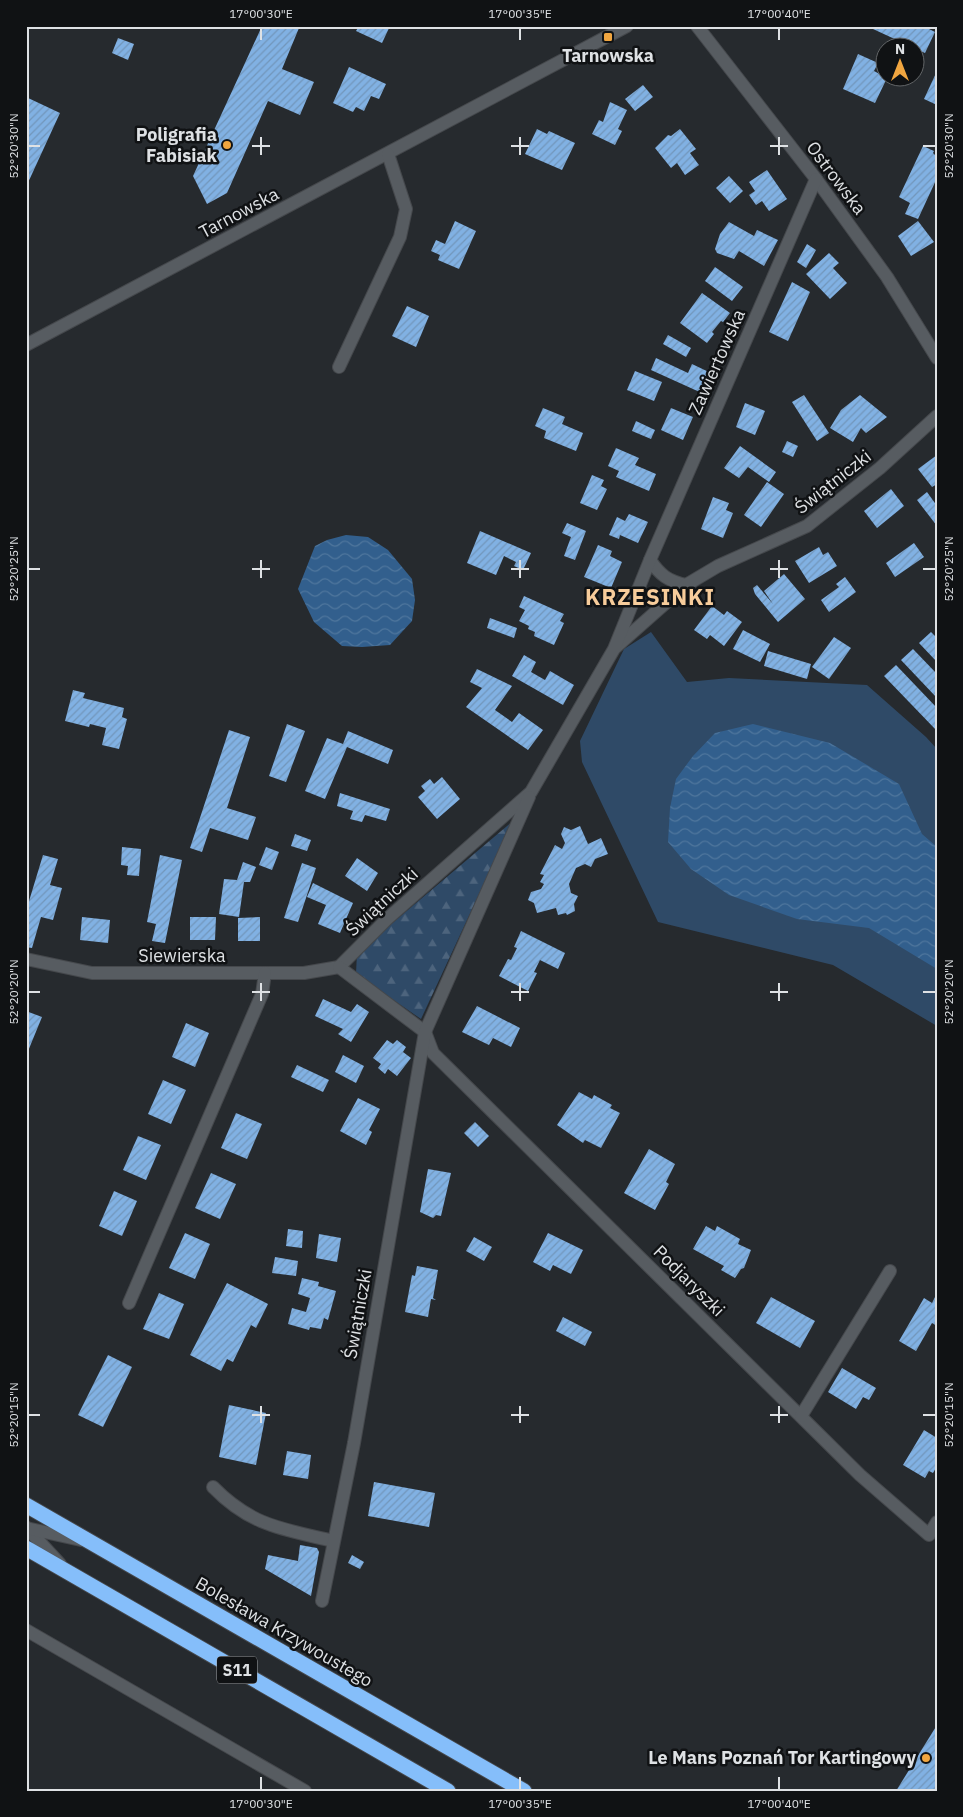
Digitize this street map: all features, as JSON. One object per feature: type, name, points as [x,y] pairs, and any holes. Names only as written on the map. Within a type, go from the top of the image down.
[{"type":"highway","name":"Bolesława Krzywoustego","points":[[26,1505],[524,1791]]},
{"type":"highway","name":"S11","points":[[26,1548],[448,1791]]},
{"type":"street","name":"Tarnowska","points":[[26,345],[627,26]]},
{"type":"street","name":"Ostrowska","points":[[698,26],[816,179],[887,277],[937,358]]},
{"type":"street","points":[[339,367],[400,238],[404,221],[406,209],[388,154]]},
{"type":"street","name":"Zawiertowska","points":[[650,560],[816,179]]},
{"type":"street","name":"Świątniczki","points":[[614,649],[686,585],[718,566],[807,526],[880,468],[937,416]]},
{"type":"street","points":[[650,560],[659,574],[673,582],[686,585]]},
{"type":"street","name":"Świątniczki","points":[[322,1601],[354,1443],[425,1032],[532,792],[614,649],[650,560]]},
{"type":"street","name":"Świątniczki","points":[[339,967],[387,919],[532,792]]},
{"type":"street","name":"Siewierska","points":[[26,959],[92,973],[265,974],[304,973],[339,967]]},
{"type":"street","points":[[339,967],[425,1032]]},
{"type":"street","points":[[129,1302],[262,994],[265,974]]},
{"type":"street","name":"Podjaryszki","points":[[425,1032],[433,1053],[860,1474],[929,1535],[937,1522]]},
{"type":"street","points":[[801,1416],[890,1272]]},
{"type":"street","points":[[213,1487],[226,1501],[265,1525],[333,1541]]},
{"type":"street","points":[[26,1528],[82,1540],[97,1546]]},
{"type":"street","points":[[26,1528],[56,1561],[72,1574]]},
{"type":"street","points":[[26,1630],[297,1789]]},
{"type":"green space","points":[[651,632],[687,682],[729,678],[867,685],[937,749],[937,1026],[833,965],[658,922],[582,762],[580,741],[624,649]]},
{"type":"green space","points":[[513,821],[421,1019],[356,974],[357,953]]},
{"type":"water","points":[[346,535],[368,537],[388,550],[412,579],[415,600],[412,621],[390,645],[342,646],[314,622],[298,589],[315,546],[327,540]]},
{"type":"water","points":[[753,724],[830,743],[899,784],[922,834],[937,847],[937,969],[869,928],[797,919],[729,895],[691,869],[668,842],[670,808],[676,779],[693,756],[715,733]]},
{"type":"building","name":"Poligrafia Fabisiak","points":[[262,26],[299,28],[282,69],[314,82],[300,115],[268,101],[227,193],[207,204],[193,176]]},
{"type":"building","points":[[359,26],[390,26],[382,43],[356,31]]},
{"type":"building","points":[[875,26],[923,26],[935,32],[926,51],[926,38],[892,38],[873,29]]},
{"type":"building","points":[[118,38],[134,44],[128,60],[112,53]]},
{"type":"building","points":[[858,54],[876,62],[874,71],[876,72],[876,88],[882,88],[875,103],[843,89]]},
{"type":"building","points":[[349,67],[386,84],[379,99],[371,96],[364,111],[356,107],[353,112],[333,103]]},
{"type":"building","points":[[937,71],[937,105],[924,99]]},
{"type":"building","points":[[643,85],[653,97],[635,111],[625,99]]},
{"type":"building","points":[[26,97],[60,113],[26,187]]},
{"type":"building","points":[[610,102],[627,110],[618,129],[622,131],[615,145],[592,134],[599,120],[603,122]]},
{"type":"building","points":[[537,129],[547,134],[549,131],[575,143],[562,170],[525,154]]},
{"type":"building","points":[[680,129],[696,149],[690,153],[699,165],[685,175],[677,163],[671,168],[655,148],[668,135],[671,136]]},
{"type":"building","points":[[923,146],[934,151],[933,153],[937,157],[937,178],[918,219],[905,214],[910,203],[899,197]]},
{"type":"building","points":[[767,170],[787,199],[769,211],[762,201],[756,205],[749,195],[755,191],[749,182]]},
{"type":"building","points":[[729,176],[743,191],[730,203],[716,188]]},
{"type":"building","points":[[455,221],[476,231],[459,269],[438,260],[440,255],[431,251],[436,240],[445,244]]},
{"type":"building","points":[[918,221],[934,242],[911,256],[898,236]]},
{"type":"building","points":[[729,222],[754,236],[757,230],[778,240],[764,266],[739,251],[734,259],[717,253],[715,249],[720,234]]},
{"type":"building","points":[[807,244],[816,250],[806,268],[797,262]]},
{"type":"building","points":[[829,253],[839,263],[833,268],[847,283],[830,299],[806,274]]},
{"type":"building","points":[[715,267],[743,287],[732,301],[705,281]]},
{"type":"building","points":[[792,282],[810,292],[788,341],[769,332]]},
{"type":"building","points":[[702,293],[730,313],[712,332],[714,334],[707,343],[680,323]]},
{"type":"building","points":[[407,306],[429,316],[416,347],[392,336]]},
{"type":"building","points":[[668,335],[691,348],[686,357],[663,344]]},
{"type":"building","points":[[656,358],[688,373],[692,364],[713,374],[704,394],[651,370]]},
{"type":"building","points":[[635,371],[662,382],[654,401],[627,390]]},
{"type":"building","points":[[804,395],[829,433],[817,441],[792,402]]},
{"type":"building","points":[[860,395],[887,417],[866,433],[861,428],[853,442],[830,428],[841,410]]},
{"type":"building","points":[[745,403],[765,411],[755,435],[736,427]]},
{"type":"building","points":[[543,408],[565,417],[562,424],[583,433],[576,451],[544,438],[546,431],[535,426]]},
{"type":"building","points":[[671,408],[693,417],[683,440],[661,430]]},
{"type":"building","points":[[636,421],[655,430],[651,439],[632,431]]},
{"type":"building","points":[[787,441],[798,446],[793,457],[782,452]]},
{"type":"building","points":[[740,446],[776,472],[769,482],[748,467],[739,478],[724,468]]},
{"type":"building","points":[[616,448],[639,458],[635,465],[656,474],[649,491],[616,477],[619,471],[608,466]]},
{"type":"building","points":[[937,455],[937,484],[932,487],[918,469]]},
{"type":"building","points":[[592,475],[604,480],[601,486],[607,489],[597,510],[580,503]]},
{"type":"building","points":[[767,482],[784,494],[761,527],[744,515]]},
{"type":"building","points":[[891,489],[904,506],[877,528],[864,511]]},
{"type":"building","points":[[927,492],[937,506],[937,526],[917,500]]},
{"type":"building","points":[[713,497],[729,503],[726,510],[733,513],[723,538],[701,529]]},
{"type":"building","points":[[629,514],[648,522],[638,543],[620,535],[619,539],[609,535],[617,517],[625,521]]},
{"type":"building","points":[[567,523],[586,531],[575,560],[564,556],[571,537],[562,533]]},
{"type":"building","points":[[480,531],[531,553],[523,570],[514,566],[516,562],[504,556],[496,575],[467,563]]},
{"type":"building","points":[[914,543],[924,557],[895,577],[886,563]]},
{"type":"building","points":[[598,545],[612,551],[610,556],[622,562],[611,588],[584,577]]},
{"type":"building","points":[[819,547],[823,555],[828,552],[837,566],[809,583],[795,561]]},
{"type":"building","points":[[784,574],[805,599],[778,622],[755,594],[753,588],[757,585],[773,604],[764,591]]},
{"type":"building","points":[[845,577],[856,592],[829,612],[821,600],[839,587],[836,584]]},
{"type":"building","points":[[524,596],[564,614],[560,621],[564,623],[554,645],[534,636],[535,632],[528,629],[529,626],[519,621],[525,610],[519,607]]},
{"type":"building","points":[[712,606],[724,615],[727,611],[742,622],[724,646],[710,635],[707,639],[694,630]]},
{"type":"building","points":[[490,618],[517,628],[514,638],[487,628]]},
{"type":"building","points":[[743,630],[770,644],[760,662],[733,649]]},
{"type":"building","points":[[931,632],[937,638],[937,662],[919,643]]},
{"type":"building","points":[[834,637],[851,648],[829,679],[812,667]]},
{"type":"building","points":[[913,649],[937,674],[937,698],[901,660]]},
{"type":"building","points":[[768,651],[811,664],[807,679],[764,666]]},
{"type":"building","points":[[524,655],[536,662],[531,672],[545,680],[550,671],[574,685],[563,705],[512,676]]},
{"type":"building","points":[[896,665],[937,708],[937,731],[884,676]]},
{"type":"building","points":[[477,669],[512,686],[495,710],[512,722],[519,713],[543,730],[528,750],[466,707],[482,688],[470,682]]},
{"type":"building","points":[[73,690],[85,693],[83,698],[124,708],[122,717],[127,719],[119,749],[102,745],[106,728],[90,724],[89,727],[65,721]]},
{"type":"building","points":[[287,724],[305,731],[286,782],[269,776]]},
{"type":"building","points":[[229,730],[250,737],[227,808],[256,817],[248,840],[210,828],[202,852],[190,848]]},
{"type":"building","points":[[348,731],[393,750],[388,764],[347,747],[325,799],[305,791],[327,738],[343,744]]},
{"type":"building","points":[[442,777],[460,799],[437,819],[418,797],[425,791],[421,786],[430,779],[434,784]]},
{"type":"building","points":[[340,793],[390,809],[386,821],[365,815],[362,822],[350,819],[353,811],[337,806]]},
{"type":"building","points":[[580,826],[588,844],[601,838],[608,854],[595,859],[591,867],[585,864],[576,868],[569,884],[571,893],[578,896],[574,904],[575,911],[567,915],[566,913],[558,915],[556,908],[537,913],[534,903],[528,900],[531,892],[541,889],[544,884],[540,882],[544,875],[540,874],[555,845],[562,849],[565,843],[561,834],[564,827],[571,830]]},
{"type":"building","points":[[295,834],[311,840],[307,851],[291,846]]},
{"type":"building","points":[[122,847],[141,849],[139,876],[127,875],[128,866],[121,865]]},
{"type":"building","points":[[266,847],[279,852],[272,870],[259,865]]},
{"type":"building","points":[[43,855],[58,859],[50,885],[62,888],[53,920],[41,917],[32,948],[26,947],[26,911]]},
{"type":"building","points":[[160,855],[182,860],[165,943],[152,941],[156,924],[147,922]]},
{"type":"building","points":[[357,858],[378,873],[367,891],[345,876]]},
{"type":"building","points":[[243,862],[256,867],[250,882],[244,882],[239,917],[219,914],[224,879],[237,880]]},
{"type":"building","points":[[302,863],[316,868],[298,922],[284,918]]},
{"type":"building","points":[[313,883],[353,903],[340,933],[318,924],[326,905],[307,897]]},
{"type":"building","points":[[82,917],[110,920],[108,943],[80,940]]},
{"type":"building","points":[[190,917],[216,917],[215,940],[190,940]]},
{"type":"building","points":[[260,917],[260,941],[238,941],[238,918]]},
{"type":"building","points":[[521,931],[565,953],[558,969],[540,960],[534,972],[537,973],[528,991],[499,976],[508,959],[511,960],[517,948],[514,947]]},
{"type":"building","points":[[323,999],[351,1012],[357,1004],[369,1012],[351,1042],[338,1034],[343,1029],[315,1016]]},
{"type":"building","points":[[477,1006],[520,1028],[511,1047],[493,1038],[489,1045],[462,1032]]},
{"type":"building","points":[[26,1011],[42,1017],[26,1056]]},
{"type":"building","points":[[186,1023],[209,1033],[195,1067],[172,1057]]},
{"type":"building","points":[[387,1040],[393,1044],[397,1040],[406,1047],[403,1052],[411,1058],[397,1076],[388,1069],[385,1074],[378,1068],[381,1064],[373,1058]]},
{"type":"building","points":[[343,1055],[364,1066],[356,1083],[335,1072]]},
{"type":"building","points":[[297,1065],[329,1080],[323,1092],[291,1077]]},
{"type":"building","points":[[163,1080],[186,1090],[171,1124],[148,1114]]},
{"type":"building","points":[[579,1092],[592,1099],[594,1095],[612,1105],[610,1108],[620,1113],[601,1148],[585,1140],[583,1143],[557,1125]]},
{"type":"building","points":[[358,1098],[380,1109],[369,1130],[372,1132],[366,1145],[340,1131]]},
{"type":"building","points":[[236,1113],[262,1124],[247,1159],[221,1148]]},
{"type":"building","points":[[475,1122],[489,1136],[478,1147],[464,1133]]},
{"type":"building","points":[[138,1136],[161,1145],[146,1180],[123,1170]]},
{"type":"building","points":[[649,1149],[675,1164],[666,1182],[669,1184],[655,1210],[624,1193]]},
{"type":"building","points":[[428,1169],[451,1173],[441,1216],[436,1215],[433,1218],[420,1212]]},
{"type":"building","points":[[211,1173],[236,1184],[220,1219],[195,1208]]},
{"type":"building","points":[[114,1191],[137,1201],[122,1236],[99,1226]]},
{"type":"building","points":[[706,1226],[715,1231],[717,1226],[740,1239],[738,1244],[751,1250],[744,1268],[741,1269],[735,1278],[721,1270],[724,1266],[693,1249]]},
{"type":"building","points":[[288,1229],[303,1231],[302,1248],[286,1246]]},
{"type":"building","points":[[185,1233],[210,1244],[195,1279],[169,1268]]},
{"type":"building","points":[[548,1233],[583,1250],[571,1274],[553,1265],[550,1271],[533,1262]]},
{"type":"building","points":[[319,1234],[341,1238],[337,1262],[316,1258]]},
{"type":"building","points":[[474,1237],[492,1247],[484,1261],[466,1251]]},
{"type":"building","points":[[275,1257],[298,1261],[296,1276],[272,1273]]},
{"type":"building","points":[[417,1266],[438,1270],[433,1298],[436,1300],[431,1299],[428,1317],[405,1312],[412,1275],[415,1276]]},
{"type":"building","points":[[302,1278],[319,1282],[318,1286],[336,1291],[328,1320],[324,1318],[321,1329],[310,1327],[309,1330],[288,1324],[292,1308],[306,1312],[310,1298],[298,1294]]},
{"type":"building","points":[[227,1283],[268,1304],[256,1328],[251,1325],[233,1362],[227,1359],[221,1371],[190,1355]]},
{"type":"building","points":[[159,1293],[184,1304],[169,1339],[143,1329]]},
{"type":"building","points":[[937,1293],[937,1326],[932,1323],[916,1351],[899,1341],[924,1298],[932,1303]]},
{"type":"building","points":[[771,1297],[815,1321],[800,1348],[756,1323]]},
{"type":"building","points":[[563,1317],[592,1332],[585,1346],[556,1331]]},
{"type":"building","points":[[108,1355],[132,1367],[103,1427],[78,1415]]},
{"type":"building","points":[[842,1368],[876,1388],[869,1400],[863,1397],[856,1409],[828,1392]]},
{"type":"building","points":[[229,1405],[266,1413],[256,1465],[219,1457]]},
{"type":"building","points":[[924,1430],[937,1438],[937,1466],[933,1473],[929,1471],[925,1478],[903,1465]]},
{"type":"building","points":[[287,1451],[311,1455],[308,1479],[283,1475]]},
{"type":"building","points":[[374,1482],[435,1493],[429,1527],[368,1516]]},
{"type":"building","points":[[300,1545],[317,1548],[319,1552],[311,1596],[265,1569],[268,1555],[298,1561]]},
{"type":"building","points":[[352,1555],[364,1562],[360,1569],[348,1563]]},
{"type":"building","name":"Le Mans Poznań Tor Kartingowy","points":[[937,1725],[937,1791],[896,1791]]},
{"type":"place","name":"Tarnowska","points":[[608,37]]},
{"type":"place","name":"Poligrafia Fabisiak","points":[[227,145]]},
{"type":"place","name":"Le Mans Poznań Tor Kartingowy","points":[[926,1758]]},
{"type":"district","name":"KRZESINKI","points":[[650,597]]}]
